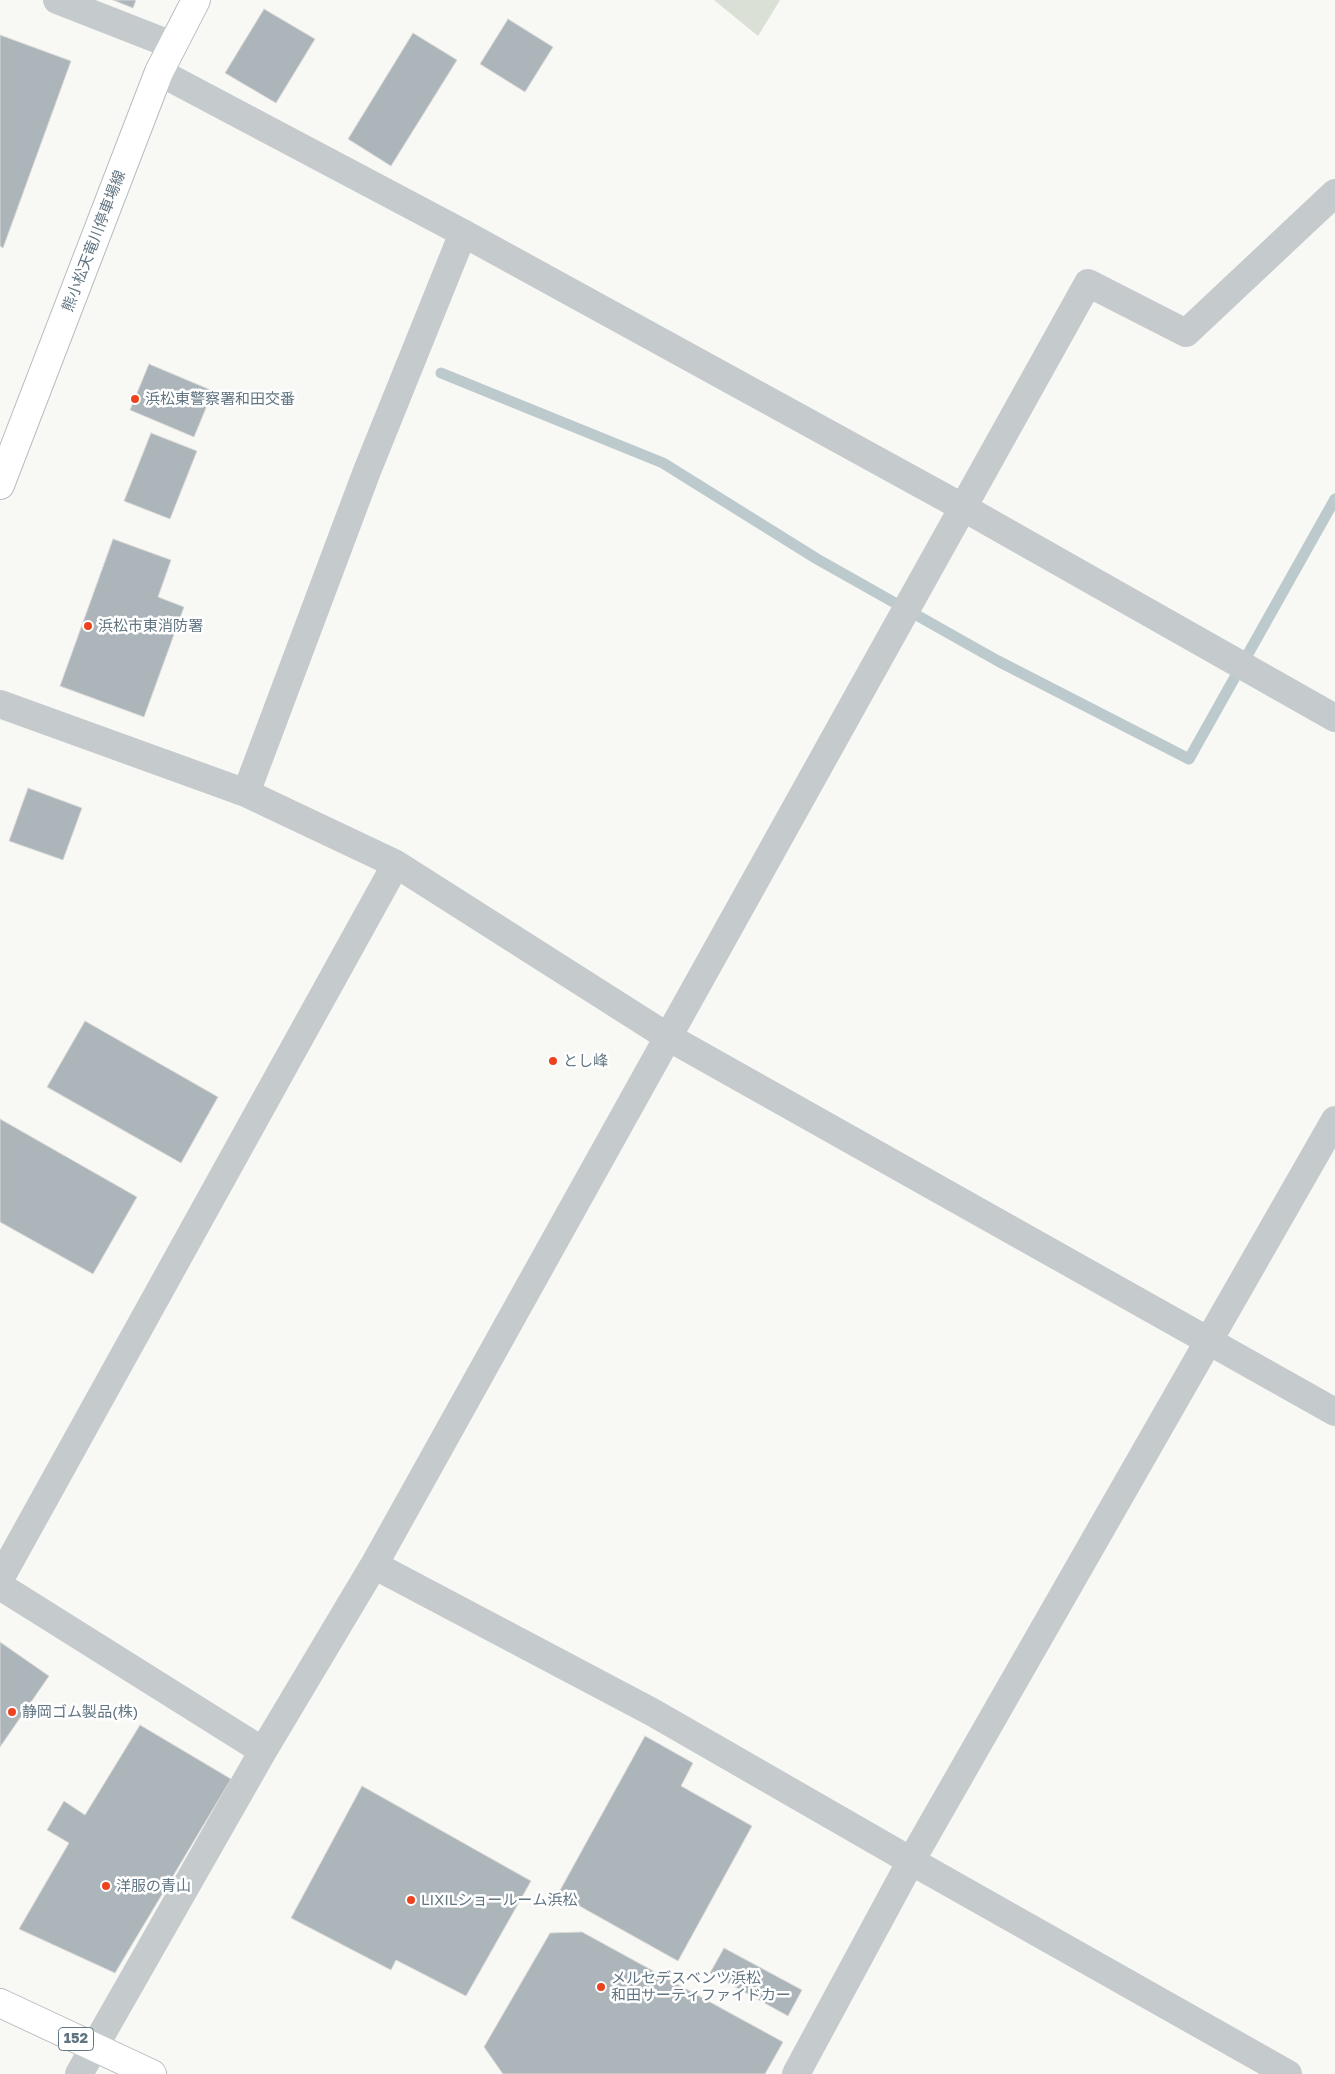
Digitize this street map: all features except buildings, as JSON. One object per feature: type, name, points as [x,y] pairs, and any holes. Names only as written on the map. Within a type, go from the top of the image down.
[{"type":"main road","name":"熊小松天竜川停車場線","points":[[0,485],[159,72],[196,0]]},
{"type":"main road","name":"152","points":[[0,2003],[152,2074]]},
{"type":"street","points":[[57,0],[172,44]]},
{"type":"street","points":[[159,72],[463,233],[964,508],[1335,718]]},
{"type":"street","points":[[79,2074],[263,1751],[374,1565],[1088,283],[1186,333],[1335,193]]},
{"type":"street","points":[[246,793],[367,471],[463,233]]},
{"type":"street","points":[[0,704],[246,793],[396,864],[668,1037],[1335,1412]]},
{"type":"street","points":[[0,1579],[396,864]]},
{"type":"street","points":[[796,2074],[910,1861],[1335,1120]]},
{"type":"street","points":[[374,1565],[652,1712],[910,1861],[1288,2074]]},
{"type":"street","points":[[0,1586],[263,1751]]},
{"type":"shaded area","points":[[714,0],[780,0],[758,36]]},
{"type":"waterway","points":[[441,373],[663,463],[817,559],[998,661],[1189,759],[1335,499]]},
{"type":"place","name":"浜松東警察署和田交番","points":[[135,399]]},
{"type":"place","name":"浜松市東消防署","points":[[88,626]]},
{"type":"place","name":"とし峰","points":[[553,1061]]},
{"type":"place","name":"静岡ゴム製品(株)","points":[[12,1712]]},
{"type":"place","name":"洋服の青山","points":[[106,1886]]},
{"type":"place","name":"LIXILショールーム浜松","points":[[411,1900]]},
{"type":"place","name":"メルセデスベンツ浜松 和田サーティファイドカー","points":[[601,1987]]}]
